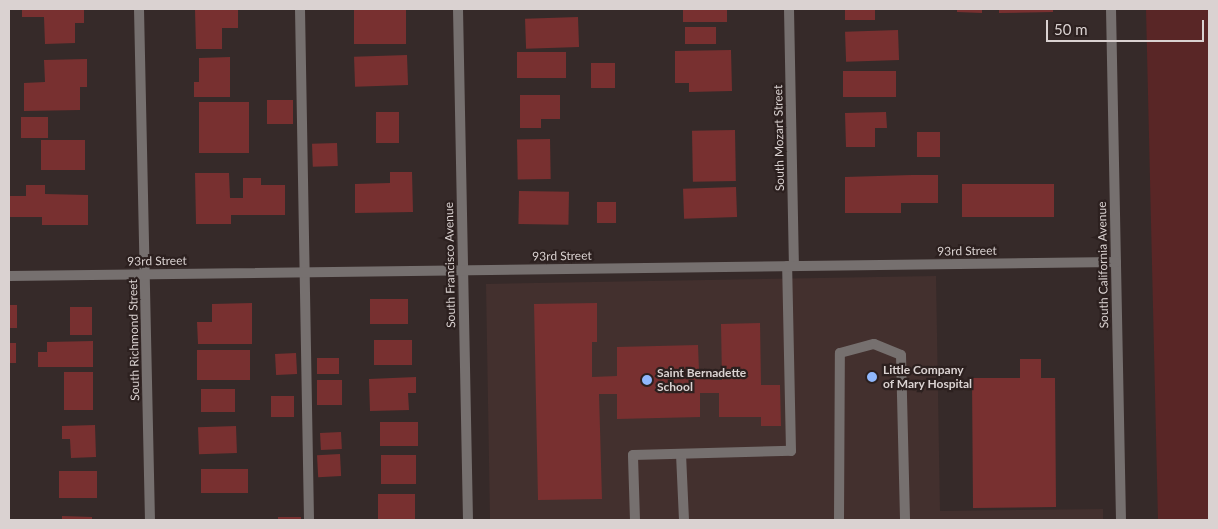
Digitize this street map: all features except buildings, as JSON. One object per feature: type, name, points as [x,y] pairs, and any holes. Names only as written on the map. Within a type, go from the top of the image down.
[{"type":"street","name":"South Richmond Street","points":[[139,9],[150,520]]},
{"type":"street","points":[[300,9],[309,520]]},
{"type":"street","name":"South Francisco Avenue","points":[[458,9],[468,520]]},
{"type":"street","name":"South Mozart Street","points":[[681,454],[791,451],[789,9]]},
{"type":"street","name":"South California Avenue","points":[[1111,9],[1121,520]]},
{"type":"street","name":"93rd Street","points":[[9,276],[1116,262]]},
{"type":"street","points":[[839,520],[840,354],[874,344],[902,355],[905,520]]},
{"type":"street","points":[[635,520],[633,455],[681,454],[684,520]]},
{"type":"shaded area","points":[[1146,9],[1209,9],[1209,520],[1158,520]]},
{"type":"shaded area","name":"Saint Bernadette School","points":[[936,276],[940,511],[1103,509],[1103,520],[490,520],[486,284]]},
{"type":"place","name":"Little Company of Mary Hospital","points":[[872,377]]},
{"type":"place","name":"Saint Bernadette School","points":[[647,380]]}]
